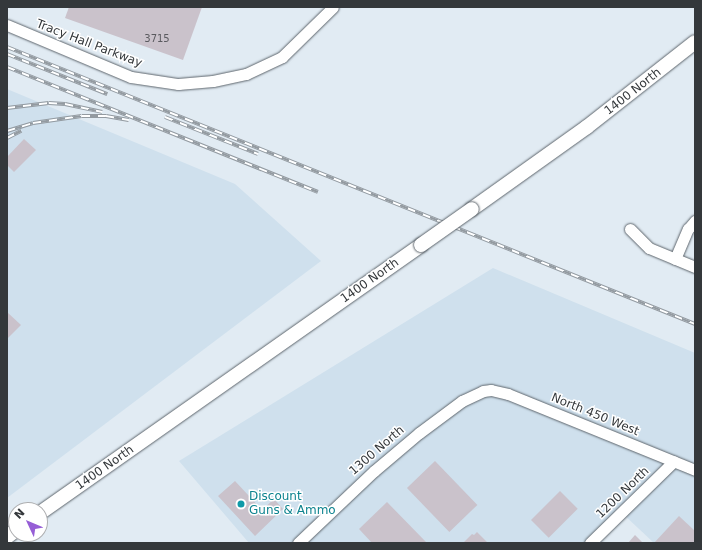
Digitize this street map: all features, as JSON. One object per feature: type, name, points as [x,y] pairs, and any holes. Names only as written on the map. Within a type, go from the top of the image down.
[{"type":"main road","name":"1400 North","points":[[48,507],[592,123],[695,42]]},
{"type":"street","name":"Tracy Hall Parkway","points":[[7,25],[131,77],[178,84],[213,81],[246,74],[282,57],[333,7]]},
{"type":"street","points":[[675,259],[688,229],[695,221]]},
{"type":"street","points":[[630,229],[649,248],[695,267]]},
{"type":"street","name":"North 450 West","points":[[483,391],[491,390],[508,394],[695,470]]},
{"type":"street","name":"1300 North","points":[[298,543],[368,476],[419,433],[462,401],[483,391]]},
{"type":"street","name":"1200 North","points":[[590,543],[674,461]]},
{"type":"shaded area","points":[[7,89],[235,184],[321,261],[7,498]]},
{"type":"shaded area","points":[[493,268],[695,353],[695,543],[654,543],[622,513],[590,543],[249,543],[179,461]]},
{"type":"building","points":[[69,7],[202,7],[183,60],[65,18]]},
{"type":"building","points":[[24,139],[36,150],[14,172],[7,165],[7,157]]},
{"type":"building","points":[[7,312],[21,325],[7,339]]},
{"type":"building","points":[[435,461],[477,505],[449,532],[407,488]]},
{"type":"building","name":"Discount Guns & Ammo","points":[[235,481],[262,510],[274,499],[283,509],[255,536],[218,496]]},
{"type":"building","points":[[560,491],[578,509],[549,538],[531,520]]},
{"type":"building","points":[[387,502],[427,543],[372,543],[359,529]]},
{"type":"building","points":[[679,516],[695,531],[695,543],[654,543]]},
{"type":"building","points":[[477,532],[488,543],[463,543],[472,534],[474,535]]},
{"type":"building","points":[[635,535],[643,543],[628,543]]},
{"type":"railway","points":[[7,47],[695,324]]},
{"type":"railway","points":[[7,54],[107,94]]},
{"type":"railway","points":[[7,67],[318,192]]},
{"type":"railway","points":[[7,108],[49,103],[65,104],[102,112]]},
{"type":"railway","points":[[7,131],[33,123],[82,116],[106,116],[129,120]]},
{"type":"railway","points":[[165,117],[258,154]]},
{"type":"railway","points":[[7,138],[21,131]]},
{"type":"place","name":"Discount Guns & Ammo","points":[[241,504]]}]
